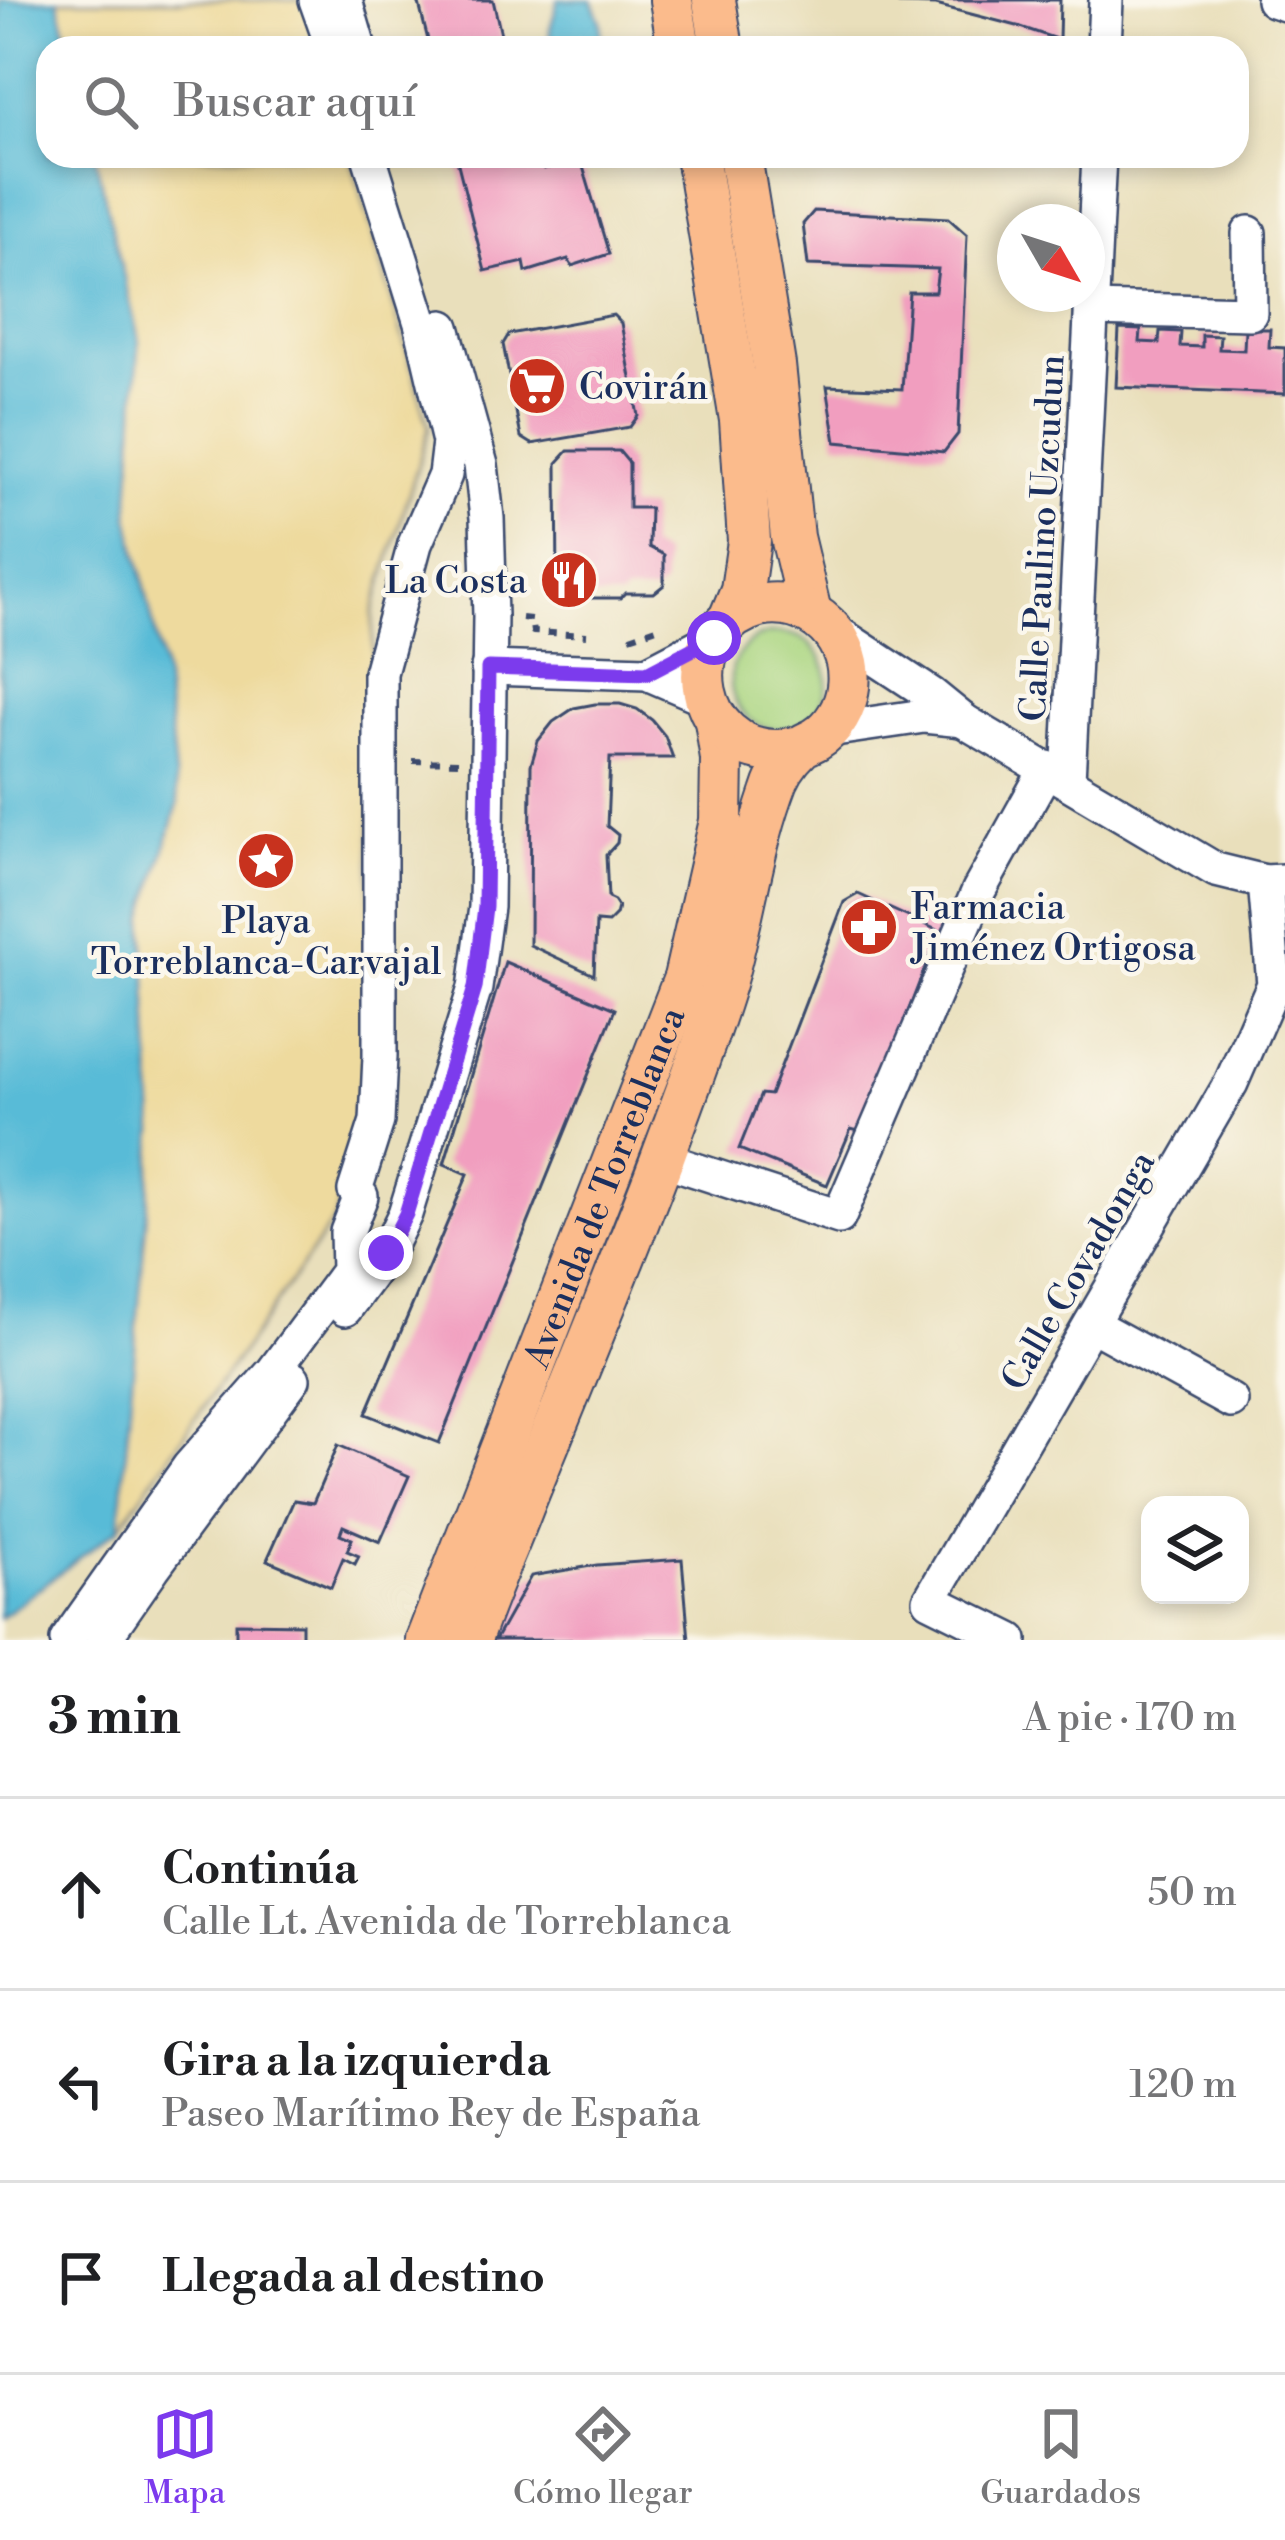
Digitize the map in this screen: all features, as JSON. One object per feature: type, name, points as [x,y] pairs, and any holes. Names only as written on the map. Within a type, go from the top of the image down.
[{"type":"main road","points":[[671,0],[677,36]]},
{"type":"main road","points":[[714,0],[720,36]]},
{"type":"main road","points":[[699,168],[742,440],[749,541],[742,590],[705,657],[702,678],[710,710],[732,738],[778,752],[815,738],[841,712],[849,670],[844,649],[822,621],[792,537],[774,365],[742,168]]},
{"type":"main road","points":[[722,629],[748,609],[769,604],[790,605],[822,621]]},
{"type":"main road","name":"Avenida de Torreblanca","points":[[427,1640],[685,978],[721,821],[722,759],[710,710]]},
{"type":"main road","name":"Avenida de Torreblanca","points":[[470,1640],[662,1159],[724,985],[777,776],[815,738]]},
{"type":"street","points":[[316,0],[329,36]]},
{"type":"street","points":[[345,0],[356,36]]},
{"type":"street","points":[[1104,36],[1106,0]]},
{"type":"street","points":[[1273,0],[1285,4]]},
{"type":"street","points":[[67,1640],[189,1467],[272,1373],[348,1271],[347,1232],[361,1196],[355,1190],[378,1100],[380,673],[416,544],[445,476],[448,442],[421,323],[373,168]]},
{"type":"street","points":[[104,1640],[375,1269],[406,1214],[475,988],[485,907],[488,535],[481,465],[470,419],[396,168]]},
{"type":"street","name":"Calle Paulino Uzcudun","points":[[1097,204],[1098,168]]},
{"type":"street","points":[[1105,310],[1250,313],[1249,233]]},
{"type":"street","name":"Calle Paulino Uzcudun","points":[[1058,774],[1091,312]]},
{"type":"street","points":[[822,621],[964,721],[1216,870],[1275,882]]},
{"type":"street","points":[[647,673],[722,629]]},
{"type":"street","points":[[488,668],[647,673],[710,710]]},
{"type":"street","points":[[815,738],[924,716],[964,721]]},
{"type":"street","points":[[662,1159],[838,1217],[979,890],[1058,774]]},
{"type":"street","name":"Calle Covadonga","points":[[1012,1640],[930,1600],[1231,1083],[1274,984],[1275,882]]},
{"type":"street","points":[[1091,1324],[1231,1401]]},
{"type":"path","points":[[490,616],[531,619],[533,632],[588,635]]},
{"type":"path","points":[[610,636],[632,637],[667,624]]},
{"type":"path","points":[[380,761],[489,762]]},
{"type":"green space","points":[[779,633],[813,647],[827,681],[813,715],[779,729],[745,715],[731,681],[745,647]]},
{"type":"sand","points":[[58,0],[305,0],[316,36],[67,36]]},
{"type":"sand","name":"Playa Torreblanca-Carvajal","points":[[98,168],[353,168],[429,428],[373,613],[368,1081],[335,1218],[119,1528],[154,1131],[144,919],[178,804],[164,673],[129,517],[139,340]]},
{"type":"water","points":[[0,0],[58,0],[67,36],[36,36],[36,168],[98,168],[139,340],[129,517],[164,673],[178,804],[144,919],[154,1131],[119,1528],[0,1618]]},
{"type":"water","points":[[558,0],[592,0],[601,22],[601,36],[550,36]]},
{"type":"building","points":[[418,0],[493,0],[501,36],[427,36]]},
{"type":"building","points":[[899,0],[1060,0],[1059,36],[936,5],[899,4]]},
{"type":"building","points":[[459,168],[583,168],[609,254],[572,266],[568,259],[526,272],[524,262],[485,271]]},
{"type":"building","points":[[814,211],[948,218],[967,235],[958,434],[944,452],[836,442],[827,386],[902,389],[909,292],[935,292],[938,269],[808,265],[803,224]]},
{"type":"building","points":[[613,315],[621,323],[638,416],[630,427],[532,444],[521,437],[503,344],[509,334]]},
{"type":"building","points":[[1119,329],[1141,330],[1140,342],[1159,343],[1160,331],[1181,332],[1180,346],[1202,347],[1202,335],[1220,336],[1219,349],[1244,350],[1245,329],[1270,329],[1269,347],[1285,348],[1285,394],[1116,387]]},
{"type":"building","points":[[568,451],[619,451],[629,463],[629,508],[650,508],[649,547],[664,555],[664,585],[654,593],[569,598],[558,586],[557,463]]},
{"type":"building","points":[[595,704],[637,709],[665,736],[673,758],[610,758],[607,826],[618,835],[606,855],[608,898],[618,907],[608,923],[596,922],[594,975],[530,945],[531,765],[538,741],[553,722],[574,708]]},
{"type":"building","points":[[858,894],[939,931],[862,1132],[851,1129],[827,1185],[739,1149],[761,1094],[770,1095],[844,902]]},
{"type":"building","points":[[505,962],[615,1009],[439,1443],[366,1414],[468,1174],[444,1164]]},
{"type":"building","points":[[338,1445],[409,1476],[380,1542],[343,1526],[340,1534],[352,1539],[347,1551],[359,1556],[355,1564],[343,1558],[331,1587],[267,1560],[294,1500],[313,1503]]},
{"type":"building","points":[[682,1559],[689,1640],[495,1640],[531,1576]]},
{"type":"building","points":[[236,1623],[302,1624],[302,1640],[236,1640]]},
{"type":"place","name":"Covirán","points":[[537,386]]},
{"type":"place","name":"La Costa","points":[[569,580]]},
{"type":"place","name":"Playa Torreblanca-Carvajal","points":[[266,861]]},
{"type":"place","name":"Farmacia Jiménez Ortigosa","points":[[869,927]]},
{"type":"route","points":[[386,1253],[406,1214],[475,988],[485,907],[488,668],[647,673],[714,638]]}]
